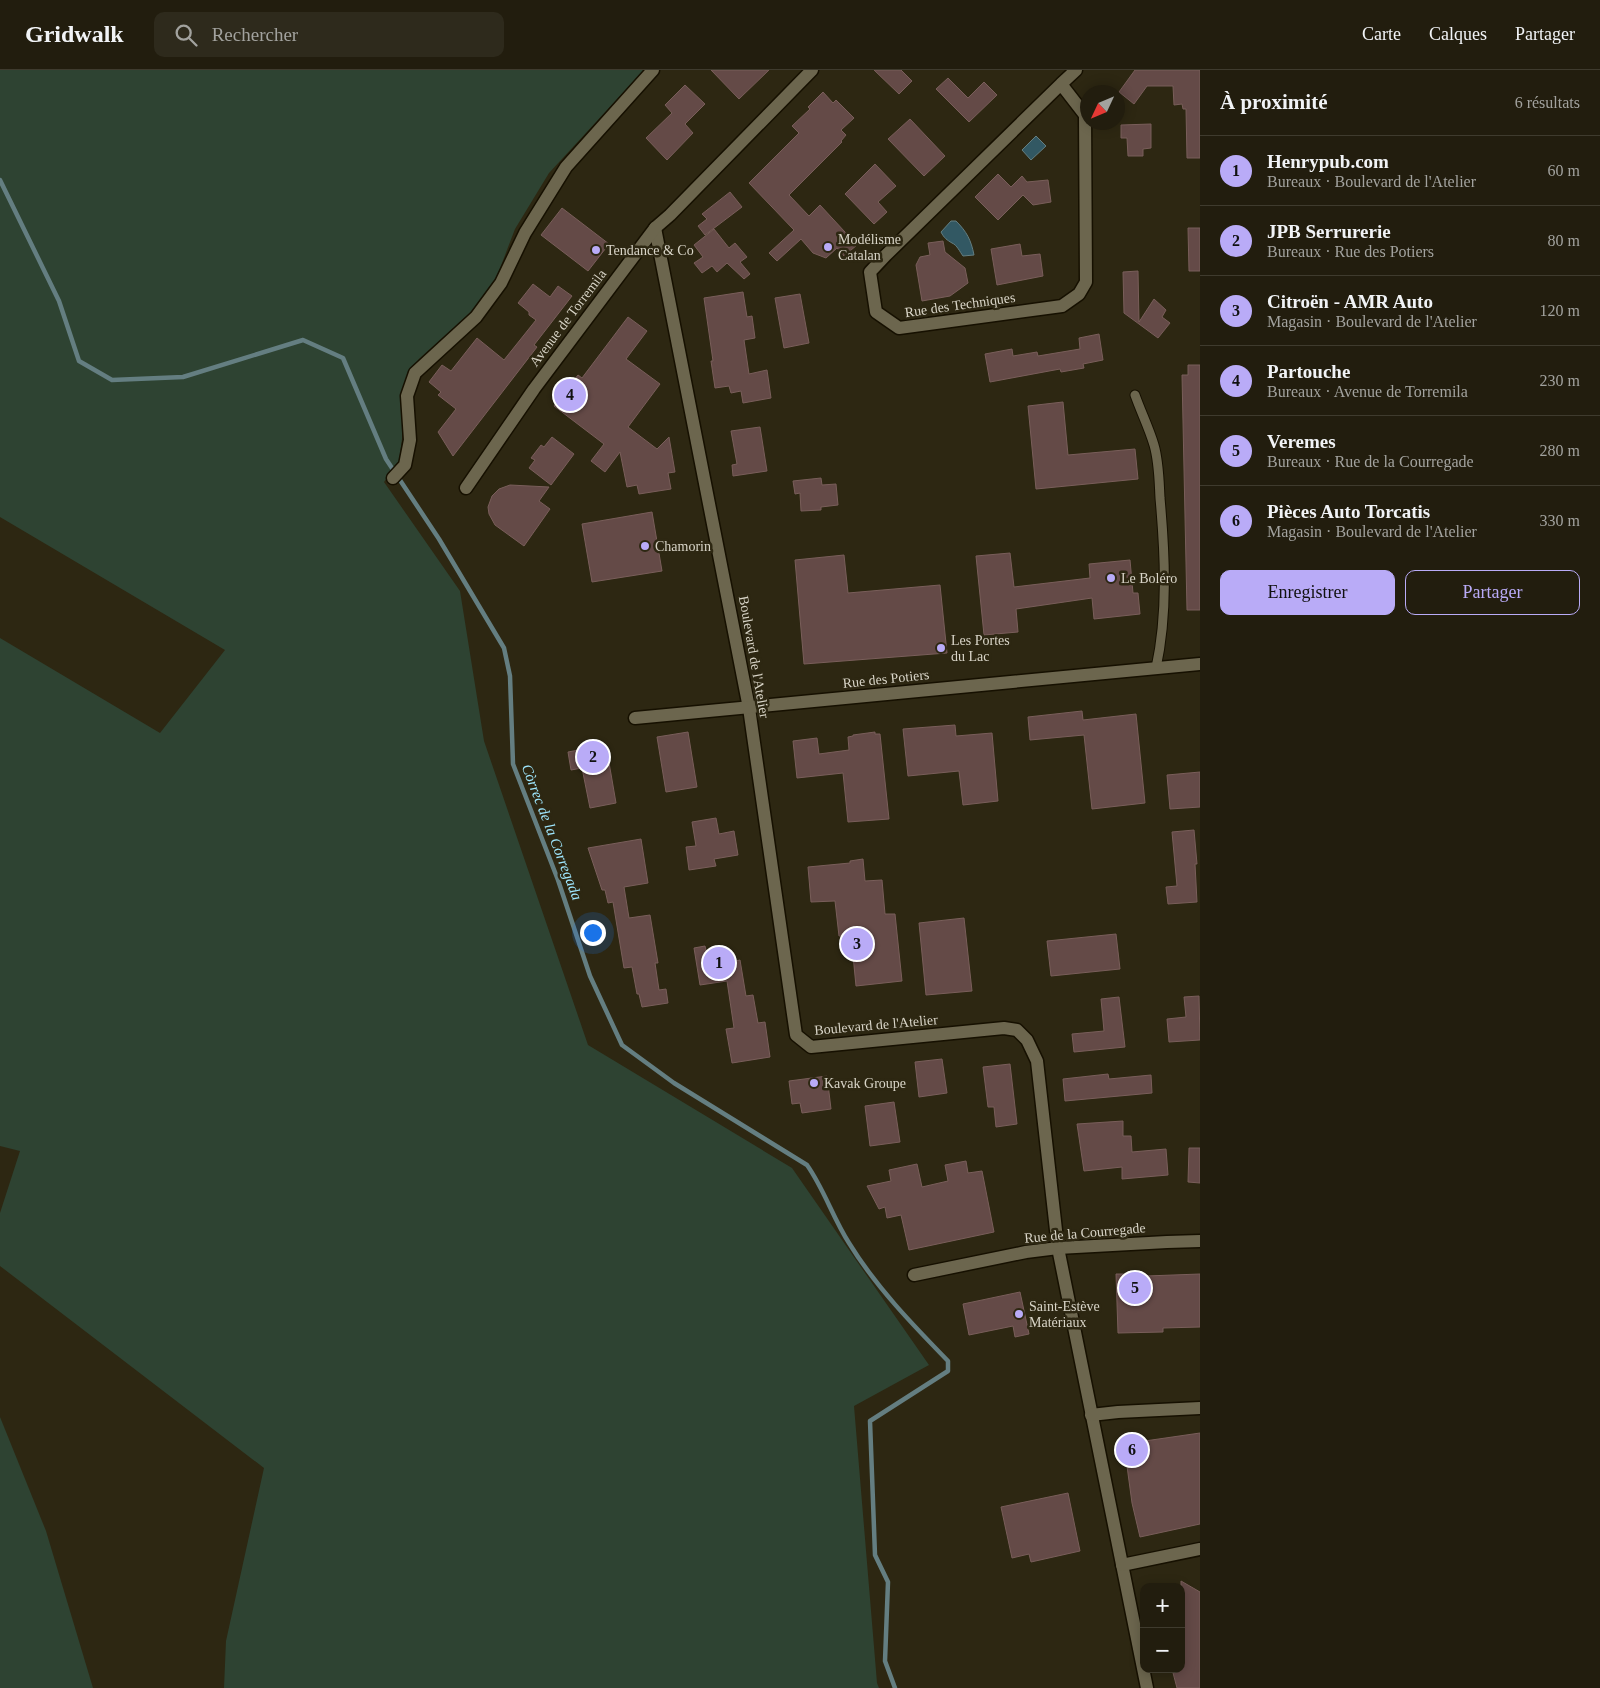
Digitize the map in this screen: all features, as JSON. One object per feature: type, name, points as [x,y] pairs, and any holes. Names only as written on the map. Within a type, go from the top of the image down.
[{"type":"street","points":[[397,474],[405,465],[410,440],[407,396],[415,374],[476,317],[501,282],[525,233],[566,167],[653,70]]},
{"type":"street","name":"Avenue de Torremila","points":[[466,488],[534,389],[655,228],[812,70]]},
{"type":"street","name":"Rue des Techniques","points":[[1061,84],[1085,115],[1086,282],[1079,294],[1062,306],[899,328],[876,312],[870,272],[1061,84],[1076,70]]},
{"type":"street","name":"Boulevard de l'Atelier","points":[[655,228],[748,708],[796,1034],[812,1047],[1004,1028],[1017,1030],[1027,1040],[1037,1061],[1058,1248],[1147,1688]]},
{"type":"street","name":"Rue des Potiers","points":[[635,718],[1200,664]]},
{"type":"street","name":"Rue de la Courregade","points":[[914,1275],[1026,1252],[1058,1248],[1200,1241]]},
{"type":"street","points":[[1091,1415],[1200,1408]]},
{"type":"street","points":[[1122,1565],[1200,1549]]},
{"type":"lane","points":[[1135,395],[1154,444],[1162,522],[1164,607],[1156,668]]},
{"type":"green space","points":[[0,70],[644,70],[549,173],[515,229],[494,284],[474,309],[408,371],[402,397],[402,439],[399,461],[384,482],[460,591],[484,741],[588,1045],[792,1168],[929,1365],[854,1406],[877,1683],[879,1688],[224,1688],[226,1641],[264,1468],[0,1266],[0,1213],[20,1151],[0,1146],[0,638],[160,733],[225,650],[0,517]]},
{"type":"green space","points":[[0,1417],[46,1531],[93,1688],[0,1688]]},
{"type":"water","points":[[1036,136],[1046,146],[1031,160],[1022,150]]},
{"type":"water","points":[[951,221],[956,221],[966,233],[974,255],[963,256],[955,245],[943,236],[941,232]]},
{"type":"building","points":[[711,70],[769,70],[739,99]]},
{"type":"building","points":[[874,70],[901,70],[912,81],[899,94]]},
{"type":"building","points":[[1135,70],[1200,70],[1200,158],[1187,158],[1186,109],[1183,109],[1182,104],[1174,105],[1173,86],[1147,86],[1134,104],[1125,97],[1124,85]]},
{"type":"building","points":[[948,78],[968,98],[984,82],[997,95],[969,122],[936,89]]},
{"type":"building","points":[[685,85],[705,104],[685,124],[693,133],[667,160],[646,138],[672,113],[665,105]]},
{"type":"building","points":[[823,92],[833,103],[836,100],[854,118],[841,130],[846,135],[842,142],[789,195],[809,216],[820,205],[857,245],[844,256],[837,248],[826,258],[813,253],[801,239],[777,261],[769,253],[794,230],[749,183],[799,133],[792,126],[810,109],[808,107]]},
{"type":"building","points":[[910,119],[945,156],[924,176],[888,139]]},
{"type":"building","points":[[1151,124],[1151,148],[1143,149],[1143,156],[1128,156],[1127,138],[1121,138],[1121,130],[1125,130],[1125,125]]},
{"type":"building","points":[[875,164],[896,186],[878,202],[887,212],[874,224],[845,194]]},
{"type":"building","points":[[998,174],[1011,187],[1022,176],[1027,182],[1048,180],[1051,202],[1033,205],[1023,195],[998,220],[975,197]]},
{"type":"building","points":[[730,192],[742,207],[705,235],[698,226],[707,219],[702,214]]},
{"type":"building","points":[[562,208],[609,244],[588,271],[541,235]]},
{"type":"building","points":[[1188,228],[1200,228],[1200,271],[1189,271]]},
{"type":"building","points":[[714,229],[729,248],[735,243],[747,257],[740,262],[750,274],[744,279],[727,263],[717,272],[712,266],[702,273],[694,263],[703,257],[694,245]]},
{"type":"building","points":[[943,241],[945,252],[965,268],[968,283],[950,296],[922,301],[916,265],[920,257],[930,255],[928,243]]},
{"type":"building","points":[[1020,244],[1022,256],[1040,254],[1043,276],[997,285],[991,249]]},
{"type":"building","points":[[1138,271],[1139,322],[1154,299],[1166,310],[1162,317],[1170,323],[1158,338],[1124,313],[1123,272]]},
{"type":"building","points":[[533,284],[550,297],[558,286],[572,296],[534,345],[537,347],[453,456],[438,432],[456,409],[438,395],[441,392],[429,382],[442,365],[451,371],[477,338],[504,360],[536,320],[518,303]]},
{"type":"building","points":[[743,292],[747,317],[752,316],[755,338],[744,340],[749,374],[767,370],[771,398],[743,403],[741,391],[731,393],[729,386],[715,388],[704,298]]},
{"type":"building","points":[[800,294],[809,343],[784,348],[775,298]]},
{"type":"building","points":[[628,317],[647,331],[626,359],[660,384],[628,427],[657,449],[669,437],[675,472],[668,473],[671,489],[639,494],[637,485],[627,487],[620,452],[605,472],[591,461],[604,444],[554,406],[578,375],[582,378]]},
{"type":"building","points":[[1099,334],[1103,360],[1083,364],[1084,368],[1061,372],[1060,369],[990,382],[985,354],[1012,349],[1013,356],[1037,352],[1038,356],[1080,349],[1079,338]]},
{"type":"building","points":[[1188,365],[1200,365],[1200,610],[1187,610],[1182,375],[1188,375]]},
{"type":"building","points":[[1063,402],[1068,455],[1135,449],[1138,479],[1036,489],[1028,406]]},
{"type":"building","points":[[760,427],[767,471],[733,476],[732,465],[737,464],[731,431]]},
{"type":"building","points":[[552,437],[574,454],[551,485],[529,468],[535,460],[531,458],[541,445],[544,447]]},
{"type":"building","points":[[821,478],[822,485],[836,484],[838,505],[821,507],[821,510],[801,511],[800,493],[795,494],[793,481]]},
{"type":"building","points":[[510,485],[549,487],[539,501],[550,509],[524,546],[495,525],[489,514],[488,507],[492,496],[499,489]]},
{"type":"building","points":[[652,512],[662,571],[592,582],[582,524]]},
{"type":"building","points":[[1010,553],[1014,587],[1090,578],[1089,564],[1130,560],[1133,593],[1138,593],[1140,614],[1094,619],[1092,598],[1016,609],[1018,632],[984,635],[976,556]]},
{"type":"building","points":[[844,555],[848,593],[940,585],[947,653],[804,664],[795,560]]},
{"type":"building","points":[[1082,711],[1083,720],[1136,714],[1145,803],[1092,809],[1084,735],[1030,740],[1028,717]]},
{"type":"building","points":[[955,725],[956,736],[992,733],[998,801],[963,805],[959,771],[908,776],[903,729]]},
{"type":"building","points":[[688,732],[697,787],[666,792],[657,737]]},
{"type":"building","points":[[875,732],[875,734],[880,734],[889,819],[848,822],[843,773],[797,778],[793,741],[817,738],[819,754],[849,750],[848,737]]},
{"type":"building","points":[[606,745],[616,803],[590,808],[582,768],[571,770],[568,752]]},
{"type":"building","points":[[1200,772],[1200,807],[1170,809],[1167,775]]},
{"type":"building","points":[[716,818],[719,834],[734,831],[738,855],[714,859],[716,866],[689,870],[686,847],[696,846],[692,822]]},
{"type":"building","points":[[1194,830],[1197,864],[1195,864],[1197,902],[1168,904],[1166,887],[1177,886],[1172,832]]},
{"type":"building","points":[[641,839],[648,883],[624,887],[629,918],[650,915],[658,963],[655,963],[659,990],[666,989],[668,1003],[642,1007],[639,994],[637,994],[632,967],[624,968],[613,902],[608,903],[605,890],[602,890],[588,848]]},
{"type":"building","points":[[863,859],[865,881],[882,880],[885,914],[895,914],[902,981],[856,986],[851,935],[839,936],[835,901],[811,902],[808,867],[850,863],[850,861]]},
{"type":"building","points":[[964,918],[972,991],[926,995],[919,923]]},
{"type":"building","points":[[1116,934],[1120,969],[1051,976],[1047,941]]},
{"type":"building","points":[[705,946],[707,955],[724,953],[726,963],[740,960],[746,996],[753,995],[758,1023],[765,1022],[770,1057],[732,1063],[726,1029],[734,1028],[727,981],[700,985],[694,948]]},
{"type":"building","points":[[1199,996],[1200,1040],[1169,1042],[1167,1019],[1186,1017],[1184,997]]},
{"type":"building","points":[[1119,997],[1125,1047],[1074,1052],[1072,1034],[1104,1031],[1101,999]]},
{"type":"building","points":[[942,1059],[947,1093],[919,1097],[915,1062]]},
{"type":"building","points":[[1010,1064],[1017,1124],[996,1127],[994,1107],[988,1107],[983,1067]]},
{"type":"building","points":[[1108,1074],[1109,1079],[1151,1075],[1152,1093],[1065,1101],[1063,1079]]},
{"type":"building","points":[[827,1076],[831,1109],[802,1113],[800,1103],[792,1104],[789,1081]]},
{"type":"building","points":[[894,1102],[900,1142],[870,1146],[865,1106]]},
{"type":"building","points":[[1123,1121],[1123,1136],[1131,1136],[1132,1152],[1166,1149],[1168,1175],[1122,1179],[1122,1167],[1084,1171],[1077,1124]]},
{"type":"building","points":[[1189,1148],[1200,1148],[1200,1183],[1188,1182]]},
{"type":"building","points":[[966,1161],[968,1173],[982,1171],[994,1232],[909,1250],[901,1215],[887,1218],[885,1207],[879,1209],[867,1186],[891,1181],[889,1170],[917,1164],[922,1187],[948,1181],[945,1165]]},
{"type":"building","points":[[1116,1274],[1146,1274],[1146,1276],[1200,1274],[1200,1327],[1163,1328],[1163,1332],[1118,1333]]},
{"type":"building","points":[[1020,1292],[1029,1334],[1015,1337],[1013,1326],[969,1335],[963,1304]]},
{"type":"building","points":[[1200,1433],[1200,1524],[1140,1537],[1132,1503],[1124,1444]]},
{"type":"building","points":[[1068,1493],[1080,1551],[1031,1562],[1029,1554],[1012,1558],[1001,1507]]},
{"type":"building","points":[[1185,1583],[1200,1592],[1200,1688],[1177,1688],[1173,1673],[1185,1673]]},
{"type":"waterway","name":"Còrrec de la Corregada","points":[[0,180],[59,301],[79,361],[112,380],[183,377],[303,340],[343,358],[386,459],[439,539],[504,648],[510,676],[513,764],[558,880],[590,976],[622,1045],[674,1083],[807,1165],[843,1233],[871,1275],[895,1305],[948,1361],[948,1371],[870,1421],[875,1555],[888,1582],[885,1661],[895,1688]]},
{"type":"place","name":"Modélisme Catalan","points":[[828,247]]},
{"type":"place","name":"Tendance & Co","points":[[596,250]]},
{"type":"place","name":"Partouche","points":[[570,395]]},
{"type":"place","name":"Chamorin","points":[[645,546]]},
{"type":"place","name":"Le Boléro","points":[[1111,578]]},
{"type":"place","name":"Les Portes du Lac","points":[[941,648]]},
{"type":"place","name":"JPB Serrurerie","points":[[593,757]]},
{"type":"place","name":"Citroën - AMR Auto","points":[[857,944]]},
{"type":"place","name":"Henrypub.com","points":[[719,963]]},
{"type":"place","name":"Kavak Groupe","points":[[814,1083]]},
{"type":"place","name":"Veremes","points":[[1135,1288]]},
{"type":"place","name":"Saint-Estève Matériaux","points":[[1019,1314]]},
{"type":"place","name":"Pièces Auto Torcatis","points":[[1132,1450]]}]
